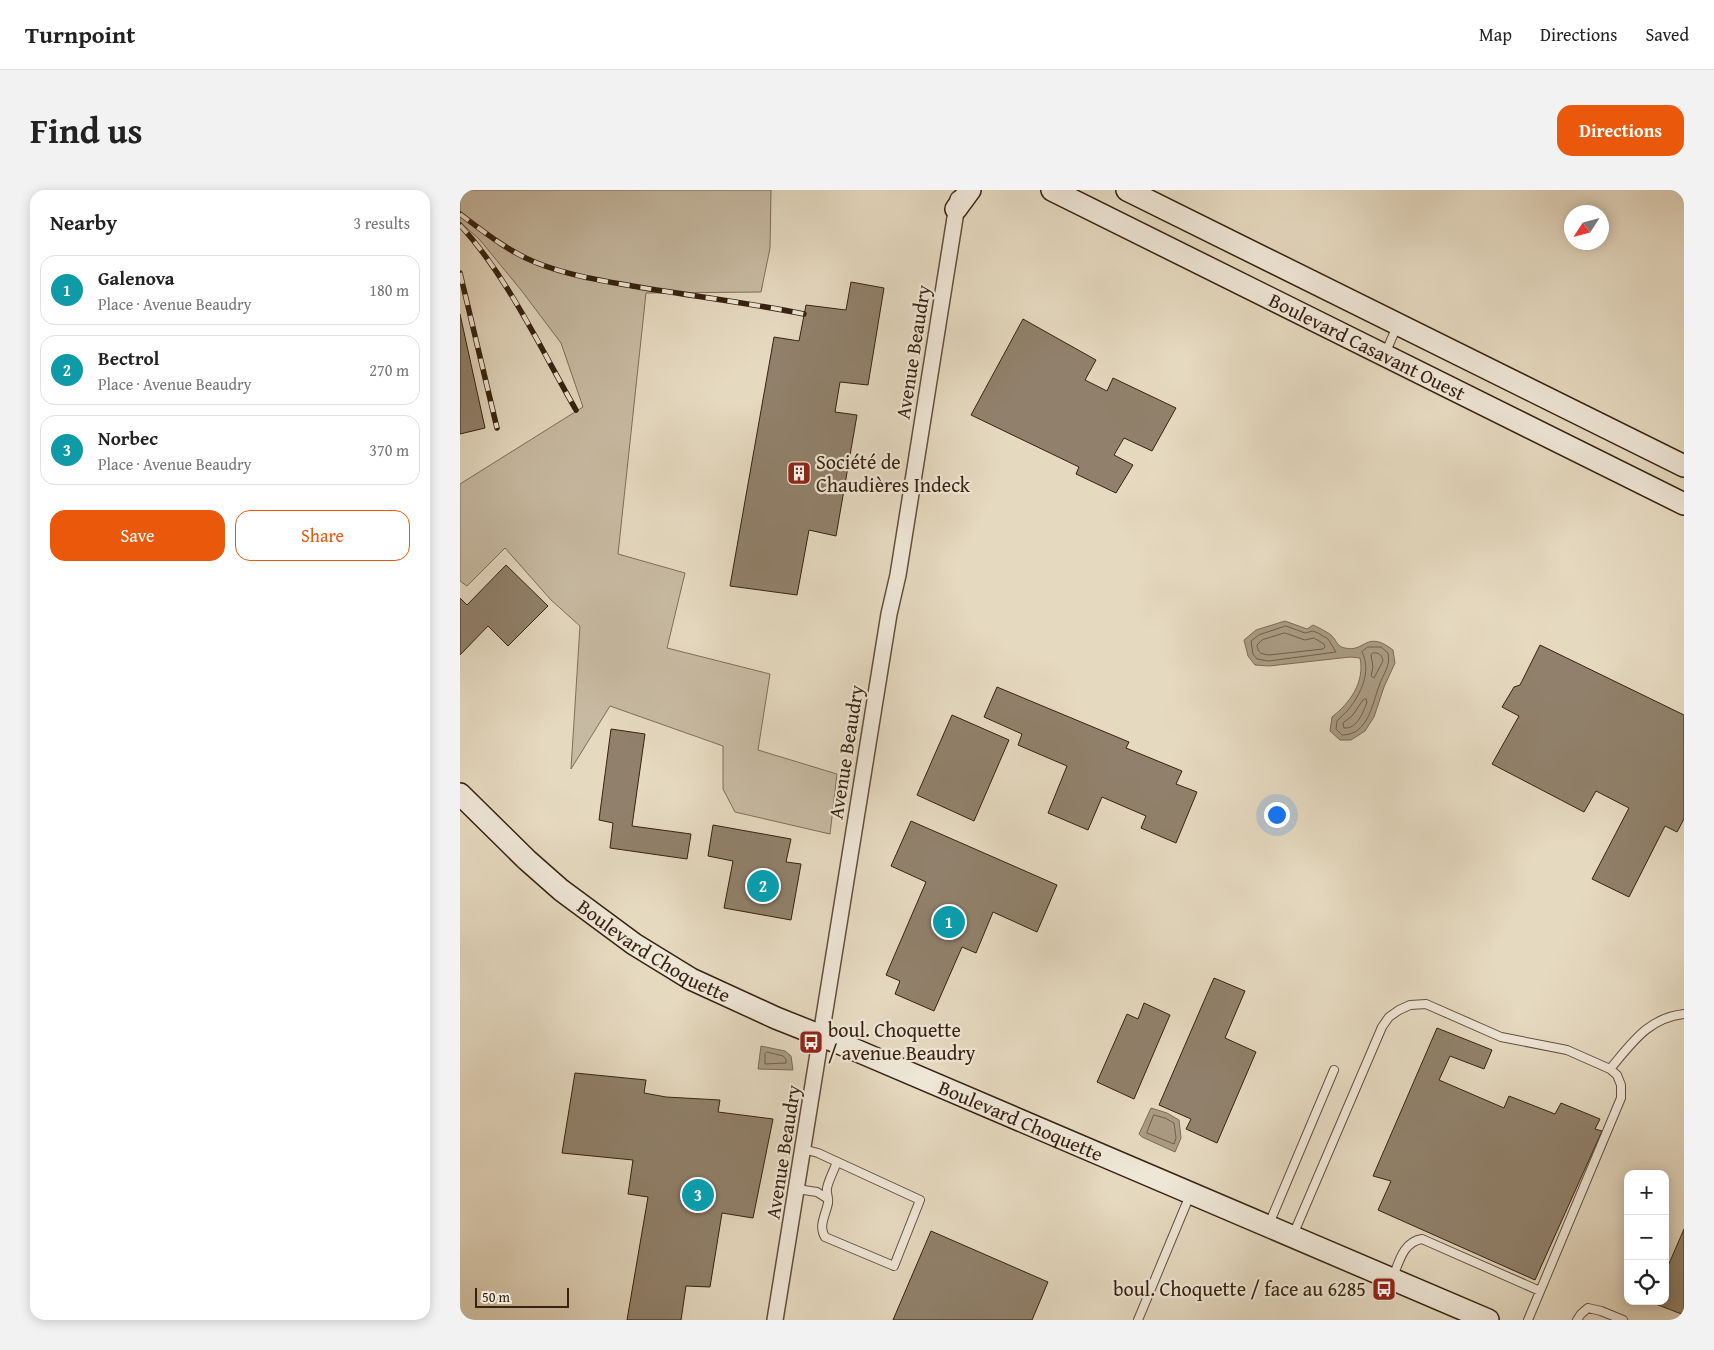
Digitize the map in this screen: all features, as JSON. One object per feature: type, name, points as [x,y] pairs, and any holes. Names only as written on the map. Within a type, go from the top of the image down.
[{"type":"main road","points":[[958,199],[970,190]]},
{"type":"main road","name":"Boulevard Casavant Ouest","points":[[1052,190],[1684,504]]},
{"type":"main road","name":"Boulevard Casavant Ouest","points":[[1127,190],[1684,466]]},
{"type":"main road","name":"Boulevard Choquette","points":[[460,794],[527,860],[561,890],[634,944],[691,979],[776,1018],[1488,1320]]},
{"type":"street","name":"Avenue Beaudry","points":[[775,1320],[889,614],[898,576],[958,199]]},
{"type":"lane","points":[[1384,354],[1398,324]]},
{"type":"lane","points":[[1292,1236],[1382,1027],[1389,1017],[1398,1010],[1410,1005],[1426,1004],[1501,1037],[1567,1050],[1617,1074],[1621,1085],[1621,1098],[1528,1320]]},
{"type":"lane","points":[[1610,1069],[1644,1030],[1670,1015],[1684,1014]]},
{"type":"lane","points":[[1268,1226],[1334,1070]]},
{"type":"lane","points":[[803,1149],[818,1153],[920,1200],[894,1266],[825,1237],[822,1233],[822,1225],[829,1200],[826,1194],[827,1186],[837,1162]]},
{"type":"lane","points":[[797,1189],[817,1192],[829,1200]]},
{"type":"lane","points":[[1138,1320],[1191,1193]]},
{"type":"lane","points":[[1392,1279],[1403,1252],[1408,1245],[1415,1240],[1422,1239],[1540,1291]]},
{"type":"lane","points":[[1577,1320],[1588,1308],[1623,1320]]},
{"type":"shaded area","points":[[460,190],[771,190],[770,248],[761,292],[646,293],[618,554],[685,573],[667,648],[770,674],[758,750],[837,774],[830,834],[735,812],[723,789],[723,746],[610,706],[571,769],[580,626],[551,600],[505,548],[467,586],[460,581],[460,484],[583,407],[561,343],[480,240],[460,222]]},
{"type":"water","points":[[1285,621],[1307,629],[1313,625],[1331,635],[1338,645],[1342,647],[1352,649],[1371,641],[1384,644],[1393,650],[1395,663],[1384,687],[1374,717],[1365,731],[1351,740],[1340,740],[1330,731],[1332,717],[1350,699],[1358,684],[1361,667],[1360,658],[1350,657],[1269,666],[1255,665],[1248,656],[1244,640],[1256,630]]},
{"type":"water","points":[[761,1046],[785,1051],[791,1056],[793,1070],[758,1069]]},
{"type":"water","points":[[1151,1108],[1167,1113],[1179,1120],[1181,1138],[1175,1152],[1139,1134]]},
{"type":"building","name":"Société de Chaudières Indeck","points":[[851,282],[884,288],[868,385],[840,382],[835,412],[857,415],[836,536],[809,530],[797,595],[730,586],[774,337],[799,341],[806,305],[846,310]]},
{"type":"building","points":[[460,314],[485,428],[460,434]]},
{"type":"building","points":[[1023,319],[1096,360],[1085,380],[1107,391],[1113,378],[1176,408],[1152,451],[1124,438],[1114,455],[1133,465],[1116,493],[1076,474],[1079,467],[971,415]]},
{"type":"building","points":[[506,565],[548,606],[508,646],[488,626],[460,655],[460,598],[467,605]]},
{"type":"building","points":[[1540,645],[1684,715],[1684,819],[1677,832],[1665,826],[1629,897],[1592,879],[1629,808],[1596,791],[1584,812],[1492,764],[1519,716],[1502,707],[1514,687],[1520,685]]},
{"type":"building","points":[[997,687],[1129,742],[1126,748],[1182,771],[1176,784],[1197,792],[1176,843],[1141,828],[1146,816],[1102,797],[1088,830],[1048,813],[1067,766],[1018,745],[1022,734],[984,717]]},
{"type":"building","points":[[952,715],[1009,740],[974,821],[917,795]]},
{"type":"building","points":[[611,729],[645,734],[632,826],[691,834],[687,859],[610,848],[613,823],[599,820]]},
{"type":"building","points":[[911,821],[1057,885],[1037,932],[993,912],[976,953],[962,947],[934,1011],[895,994],[900,981],[886,975],[926,882],[891,866]]},
{"type":"building","points":[[713,825],[791,839],[786,862],[801,864],[791,920],[724,908],[733,861],[708,856]]},
{"type":"building","points":[[1214,978],[1245,991],[1225,1038],[1256,1052],[1217,1143],[1186,1129],[1191,1119],[1159,1105]]},
{"type":"building","points":[[1144,1003],[1170,1015],[1134,1099],[1097,1082],[1127,1014],[1138,1019]]},
{"type":"building","points":[[1437,1028],[1492,1050],[1484,1069],[1450,1056],[1439,1080],[1504,1108],[1509,1096],[1555,1114],[1561,1103],[1600,1119],[1595,1129],[1602,1131],[1535,1280],[1378,1210],[1391,1181],[1373,1176]]},
{"type":"building","points":[[575,1073],[646,1080],[644,1093],[666,1097],[720,1100],[718,1112],[773,1119],[753,1218],[722,1213],[710,1287],[686,1286],[681,1320],[627,1320],[648,1197],[628,1194],[633,1160],[562,1153]]},
{"type":"building","points":[[1684,1229],[1684,1315],[1658,1305],[1669,1305],[1669,1264]]},
{"type":"building","points":[[931,1231],[1048,1282],[1032,1320],[893,1320]]},
{"type":"railway","points":[[460,214],[517,253],[537,263],[562,271],[613,283],[804,314]]},
{"type":"railway","points":[[460,225],[477,245],[508,290],[576,410]]},
{"type":"railway","points":[[460,273],[497,428]]},
{"type":"place","name":"Société de Chaudières Indeck","points":[[799,473]]},
{"type":"place","name":"Bectrol","points":[[763,886]]},
{"type":"place","name":"Galenova","points":[[949,922]]},
{"type":"place","name":"boul. Choquette / avenue Beaudry","points":[[811,1042]]},
{"type":"place","name":"Norbec","points":[[698,1195]]},
{"type":"place","name":"boul. Choquette / face au 6285","points":[[1384,1289]]}]
